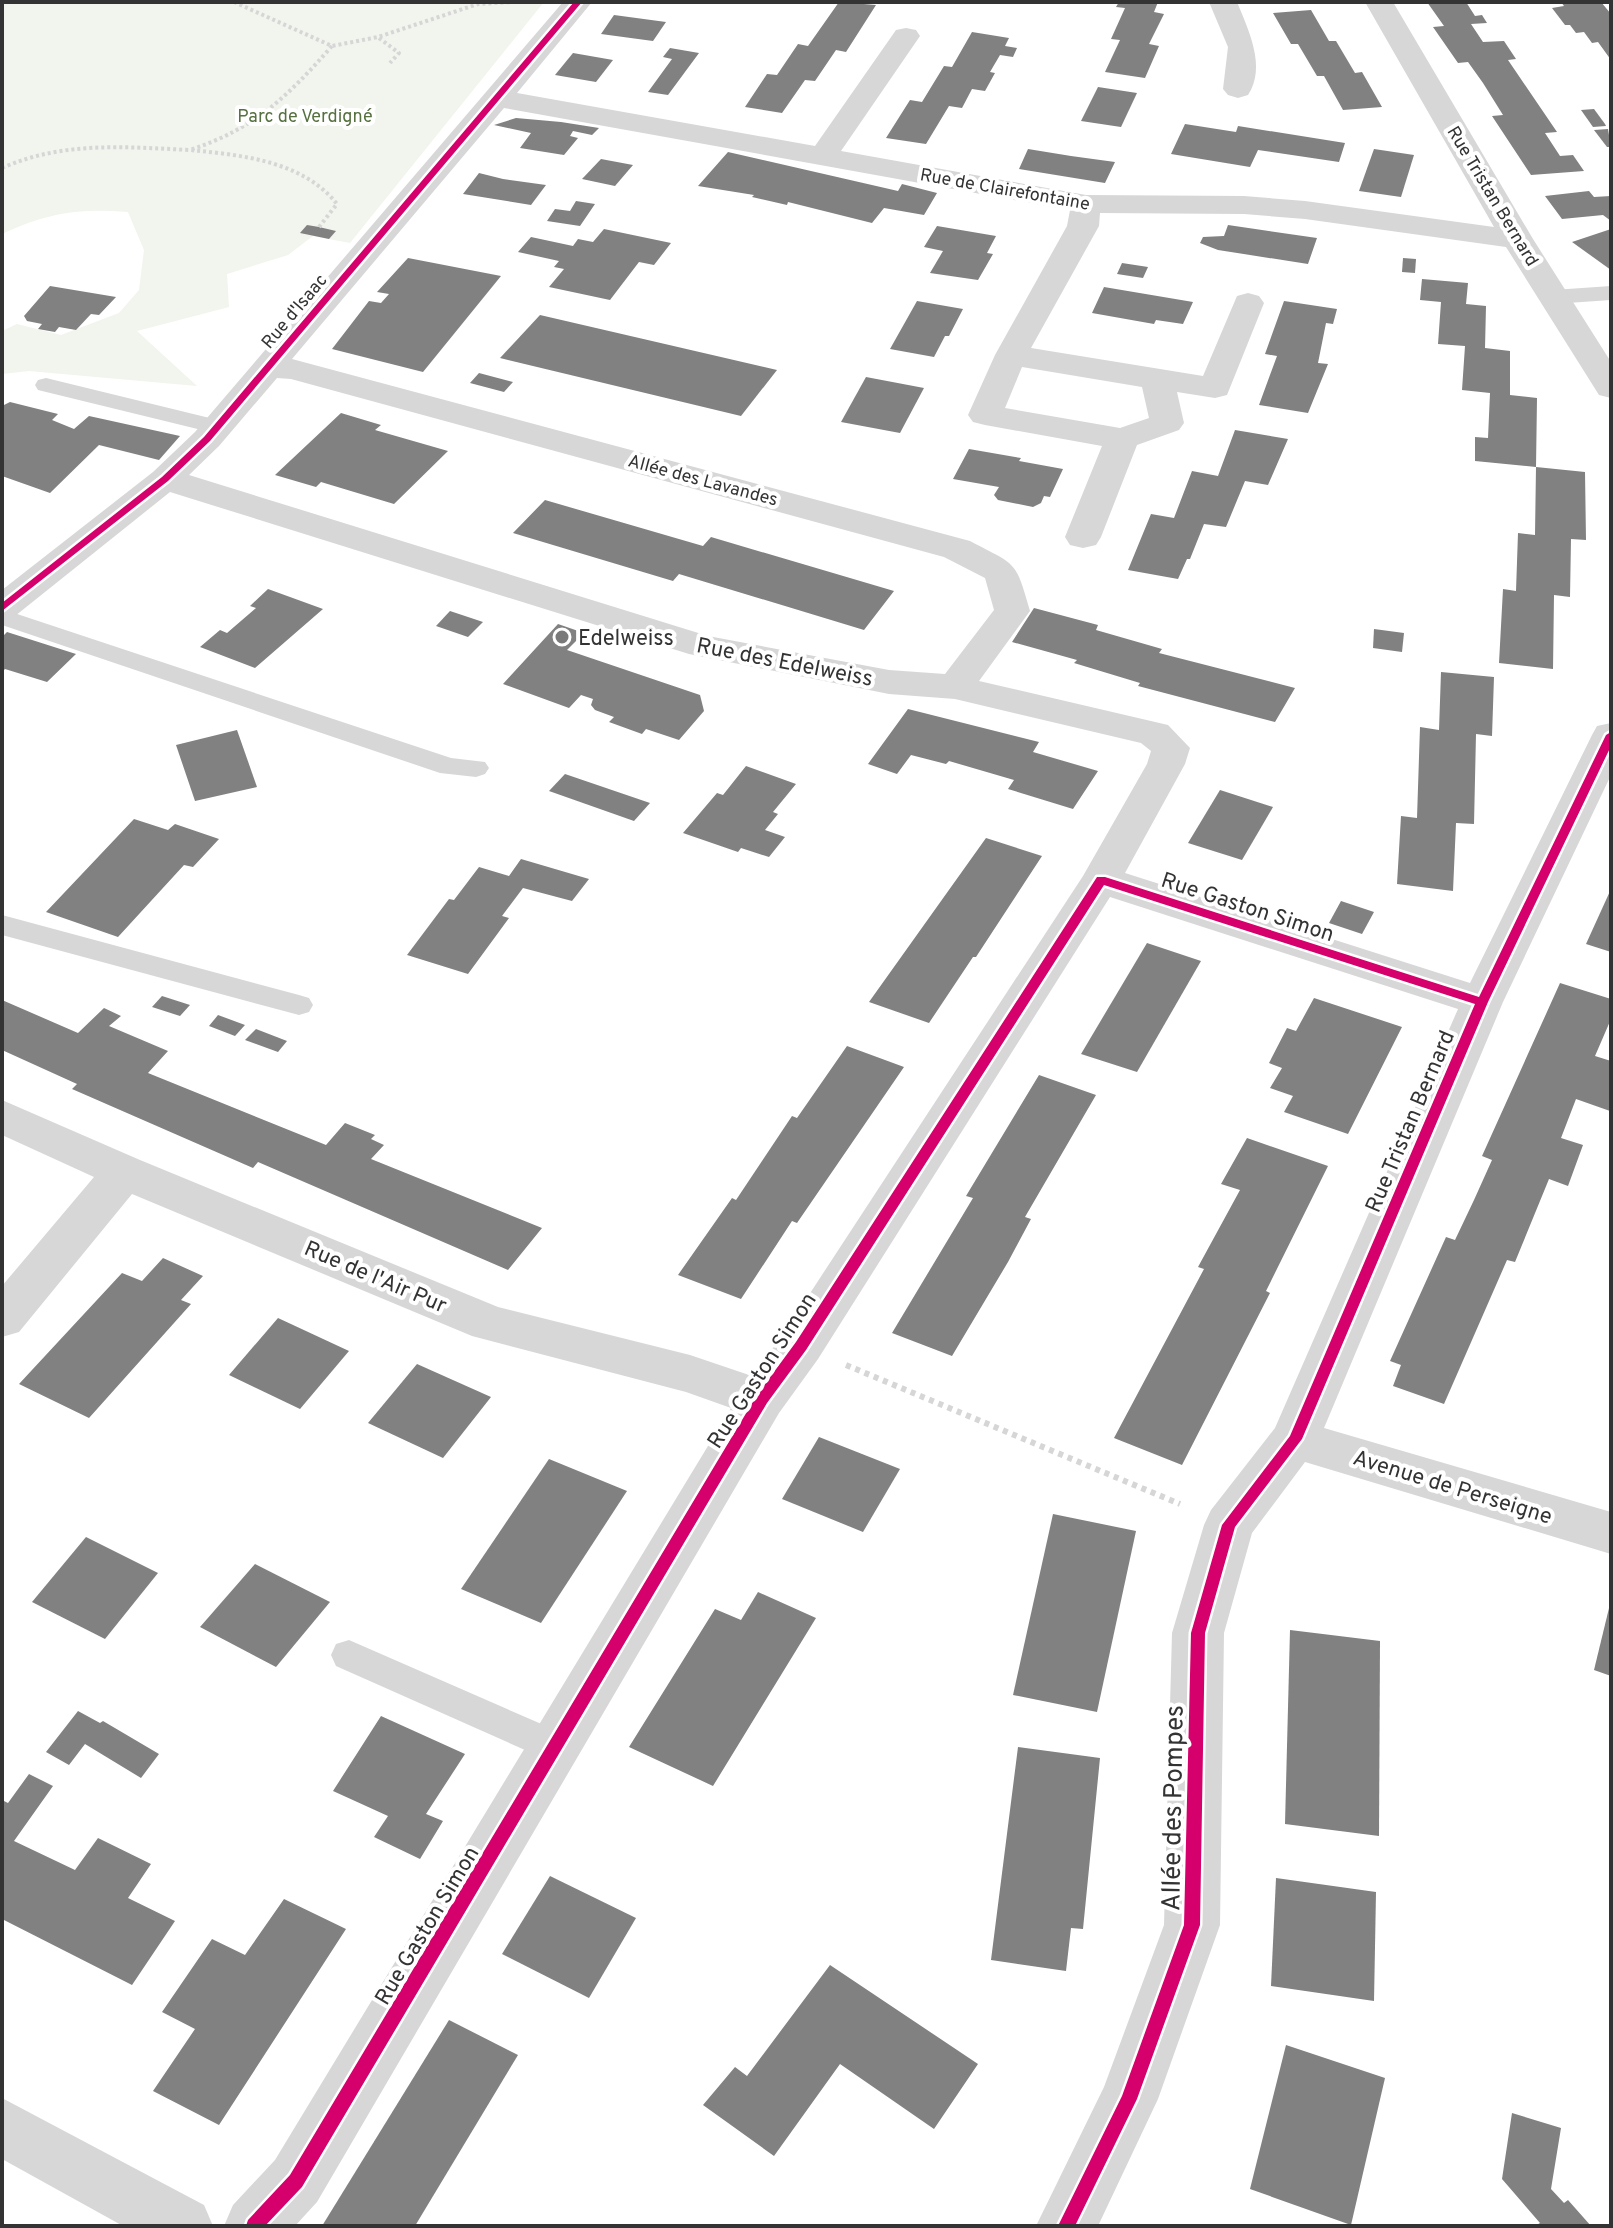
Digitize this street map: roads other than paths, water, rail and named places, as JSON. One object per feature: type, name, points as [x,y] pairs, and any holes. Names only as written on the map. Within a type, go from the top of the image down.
[{"type":"street","name":"Rue d'Isaac","points":[[2,608],[165,479],[218,427],[578,2]]},
{"type":"street","points":[[1223,2],[1242,47],[1238,89]]},
{"type":"street","name":"Rue Tristan Bernard","points":[[1379,2],[1517,239],[1611,388]]},
{"type":"street","points":[[823,156],[906,36]]},
{"type":"street","name":"Rue de Clairefontaine","points":[[498,98],[1086,204],[1259,206],[1517,239]]},
{"type":"street","points":[[1086,204],[1083,226],[1011,355],[985,415],[1122,439],[1167,423],[1157,379]]},
{"type":"street","points":[[1011,355],[1215,388],[1248,303]]},
{"type":"street","name":"Allée des Lavandes","points":[[270,367],[293,369],[957,549],[1001,572],[1012,611],[955,687]]},
{"type":"street","points":[[1083,537],[1122,439]]},
{"type":"street","name":"Rue des Edelweiss","points":[[165,479],[702,646],[889,682],[955,687],[1154,734],[1171,748],[1166,764],[1101,880]]},
{"type":"street","name":"Rue Tristan Bernard","points":[[1295,1439],[1482,1002],[1611,735]]},
{"type":"street","name":"Rue Gaston Simon","points":[[254,2226],[296,2181],[762,1399],[801,1346],[1101,880],[1482,1002]]},
{"type":"street","name":"Rue de l'Air Pur","points":[[2,1116],[124,1172],[489,1323],[690,1374],[762,1399]]},
{"type":"street","points":[[2,1319],[124,1172]]},
{"type":"street","name":"Allée des Pompes","points":[[1066,2226],[1129,2099],[1192,1925],[1198,1633],[1229,1525],[1295,1439]]},
{"type":"street","name":"Avenue de Perseigne","points":[[1295,1439],[1611,1533]]},
{"type":"street","points":[[2,2127],[183,2226]]},
{"type":"lane","points":[[1553,297],[1611,293]]},
{"type":"lane","points":[[46,385],[218,427]]},
{"type":"lane","points":[[2,617],[449,767],[476,768]]},
{"type":"lane","points":[[2,925],[299,1005]]},
{"type":"lane","points":[[349,1655],[556,1747]]},
{"type":"place","name":"Edelweiss","points":[[562,637]]},
{"type":"park label","name":"Parc de Verdigné","points":[[305,116]]}]
